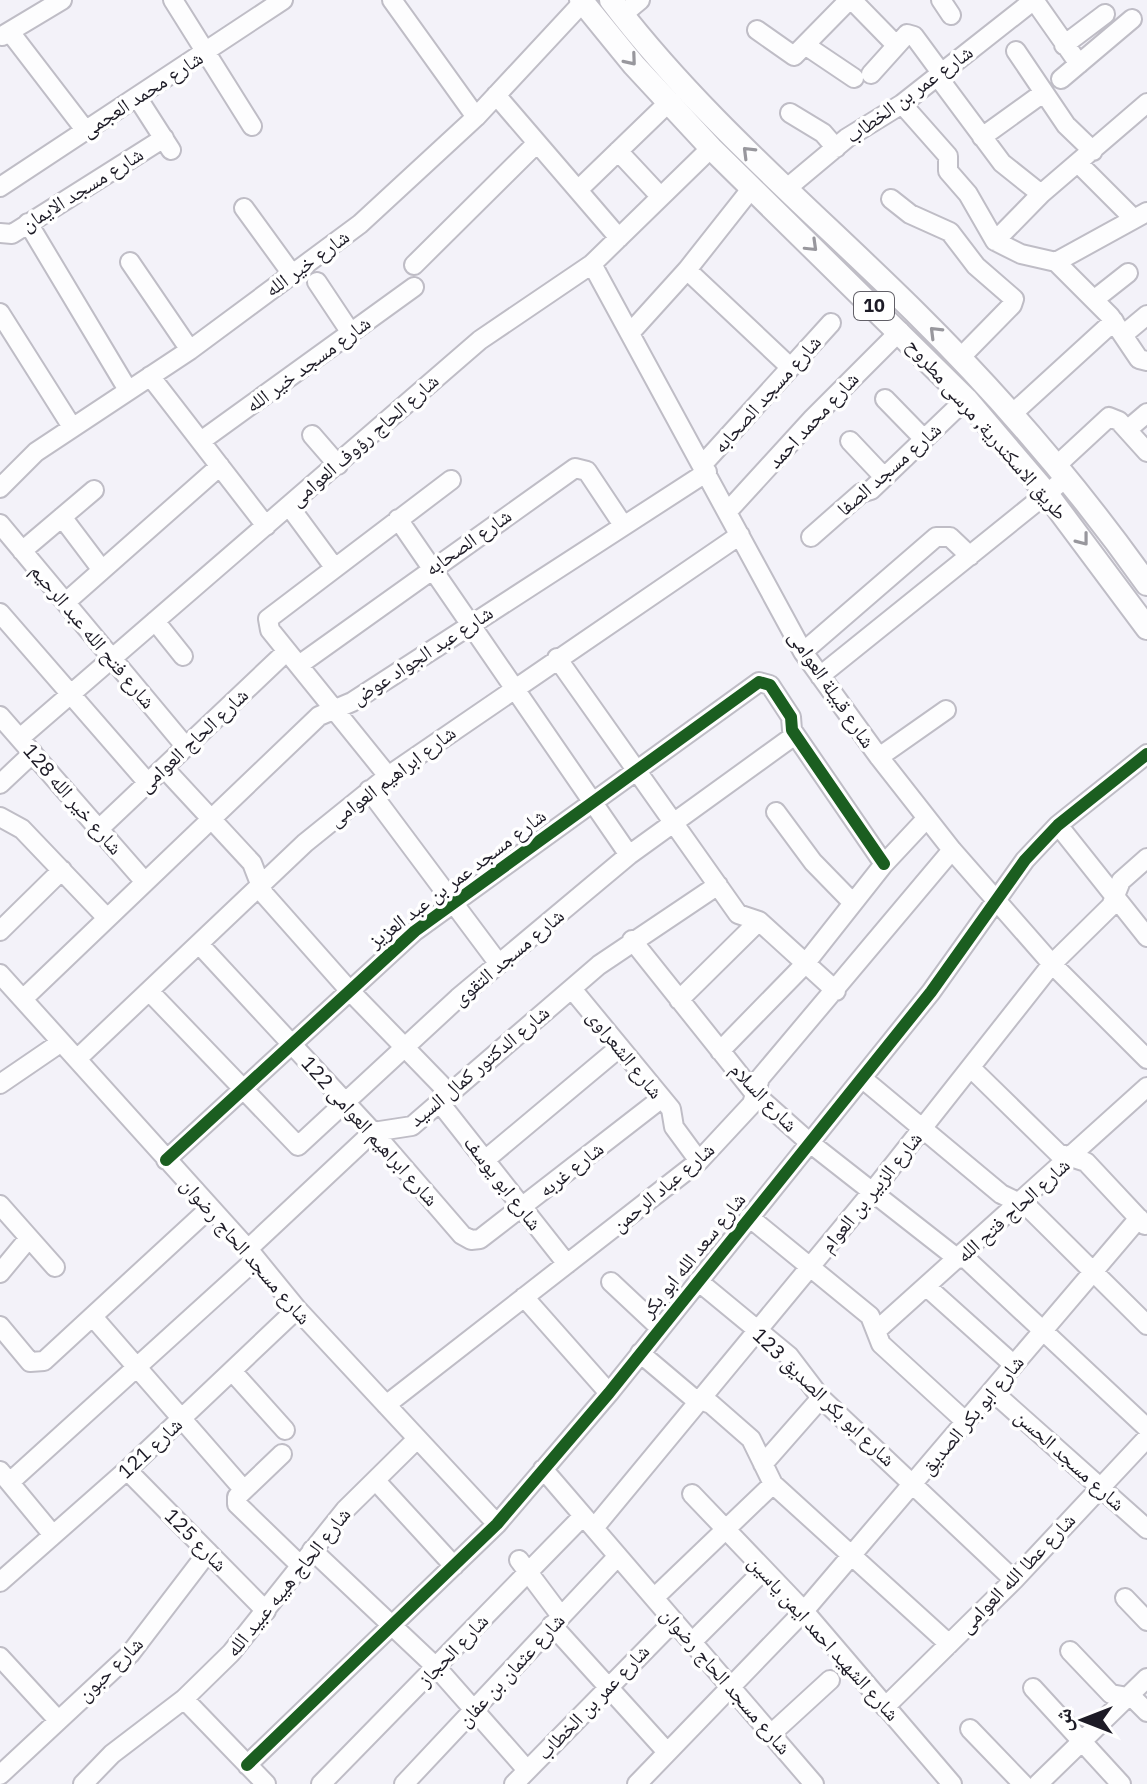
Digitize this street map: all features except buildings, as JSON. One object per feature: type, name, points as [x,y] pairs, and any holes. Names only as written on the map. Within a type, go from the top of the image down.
[{"type":"main road","name":"طريق الاسكندرية, مرسى مطروح","points":[[582,1],[668,103],[711,148],[966,399],[1047,494],[1147,628]]},
{"type":"main road","name":"طريق الاسكندرية, مرسى مطروح","points":[[616,8],[684,87],[960,358],[1012,414],[1147,584]]},
{"type":"street","points":[[62,0],[5,35],[86,131]]},
{"type":"street","points":[[173,0],[252,126]]},
{"type":"street","name":"شارع محمد العجمى","points":[[0,187],[283,0]]},
{"type":"street","points":[[392,0],[476,117]]},
{"type":"street","points":[[616,8],[640,0]]},
{"type":"street","points":[[757,30],[790,55],[805,45],[850,0],[896,45]]},
{"type":"street","points":[[1034,0],[1079,64]]},
{"type":"street","name":"شارع عمر بن الخطاب","points":[[786,189],[836,148],[902,104],[1034,0]]},
{"type":"street","name":"شارع خير الله","points":[[3,477],[72,427],[190,350],[395,194],[476,117],[582,1]]},
{"type":"street","points":[[1064,45],[1105,14]]},
{"type":"street","points":[[1061,79],[1132,19]]},
{"type":"street","points":[[805,45],[862,76],[911,34],[1002,163],[1041,194]]},
{"type":"street","points":[[1016,51],[1086,158],[1144,214],[1056,262]]},
{"type":"street","points":[[982,137],[1043,93]]},
{"type":"street","points":[[496,95],[619,238]]},
{"type":"street","name":"شارع مسجد الايمان","points":[[0,233],[12,234],[168,144],[137,97]]},
{"type":"street","points":[[578,190],[668,103]]},
{"type":"street","points":[[995,241],[1041,194],[1147,103]]},
{"type":"street","points":[[902,104],[948,156],[948,171],[968,194],[995,241],[1021,254],[1056,262],[1095,299],[1139,359],[1147,361]]},
{"type":"street","points":[[790,113],[823,133],[836,148]]},
{"type":"street","points":[[414,265],[537,143]]},
{"type":"street","name":"شارع الحاج رؤوف العوامى","points":[[20,738],[480,340],[592,264],[711,148]]},
{"type":"street","points":[[618,151],[660,196]]},
{"type":"street","points":[[630,333],[687,270],[751,189]]},
{"type":"street","points":[[891,199],[910,214],[950,232],[976,266],[1014,299],[1012,305],[960,358]]},
{"type":"street","points":[[244,208],[292,274]]},
{"type":"street","points":[[28,223],[128,390]]},
{"type":"street","points":[[130,262],[190,350]]},
{"type":"street","name":"شارع قبيلة العوامى","points":[[592,264],[803,652],[879,757],[952,850],[1052,964],[1147,1059]]},
{"type":"street","points":[[687,270],[789,366]]},
{"type":"street","points":[[1095,299],[1128,273]]},
{"type":"street","points":[[317,282],[351,333]]},
{"type":"street","name":"شارع مسجد خير الله","points":[[201,441],[414,287]]},
{"type":"street","points":[[0,313],[7,338],[72,427]]},
{"type":"street","points":[[1012,414],[1118,328],[1147,315]]},
{"type":"street","name":"شارع مسجد الصحابه","points":[[705,468],[789,366],[831,323]]},
{"type":"street","name":"شارع محمد احمد","points":[[728,511],[822,409],[900,331]]},
{"type":"street","points":[[150,376],[266,526]]},
{"type":"street","points":[[885,399],[924,439]]},
{"type":"street","name":"شارع مسجد الصفا","points":[[811,537],[884,477],[966,399]]},
{"type":"street","points":[[1127,430],[1147,413]]},
{"type":"street","points":[[820,676],[1047,494],[1105,418],[1114,418],[1147,452]]},
{"type":"street","points":[[312,435],[338,465]]},
{"type":"street","points":[[850,441],[884,477]]},
{"type":"street","points":[[66,602],[220,466]]},
{"type":"street","name":"شارع الصحابه","points":[[293,658],[579,467],[587,471],[623,525]]},
{"type":"street","name":"شارع عبد الجواد عوض","points":[[23,999],[319,716],[333,707],[352,702],[705,468]]},
{"type":"street","points":[[388,776],[268,626],[272,613],[451,480]]},
{"type":"street","points":[[22,551],[94,490]]},
{"type":"street","points":[[289,506],[334,567]]},
{"type":"street","points":[[62,517],[102,570]]},
{"type":"street","points":[[398,519],[629,855]]},
{"type":"street","name":"شارع فتح الله عبد الرحيم","points":[[0,524],[186,747]]},
{"type":"street","name":"شارع ابراهيم العوامى","points":[[77,1059],[305,843],[369,790],[740,535]]},
{"type":"street","points":[[803,652],[936,537],[950,537],[970,556]]},
{"type":"street","points":[[0,613],[7,636],[70,694],[148,783]]},
{"type":"street","points":[[155,621],[183,656]]},
{"type":"street","name":"شارع الحاج العوامى","points":[[99,829],[186,747],[293,658]]},
{"type":"street","points":[[557,658],[741,917],[759,921],[836,991]]},
{"type":"street","name":"شارع مسجد عمر بن عبد العزيز","points":[[166,1160],[349,990],[453,902],[757,683],[770,685],[789,714],[795,735]]},
{"type":"street","points":[[879,757],[946,710]]},
{"type":"street","name":"شارع خير الله 128","points":[[0,716],[145,882]]},
{"type":"street","points":[[795,735],[884,864]]},
{"type":"street","name":"شارع مسجد التقوى","points":[[242,1090],[295,1146],[499,964],[629,855],[795,735]]},
{"type":"street","points":[[0,784],[33,753]]},
{"type":"street","name":"شارع سعد الله ابو بكر","points":[[247,1765],[497,1524],[609,1393],[863,1079],[973,937],[1025,860],[1058,825],[1147,754]]},
{"type":"street","name":"شارع ابو يوسف","points":[[164,768],[252,863],[260,887],[349,990],[405,1047],[445,1098],[485,1160],[567,1264]]},
{"type":"street","points":[[369,790],[499,964]]},
{"type":"street","points":[[776,812],[813,862],[853,903]]},
{"type":"street","points":[[0,817],[22,829],[107,918]]},
{"type":"street","points":[[720,1051],[805,964],[884,864],[927,818]]},
{"type":"street","points":[[1058,825],[1147,937]]},
{"type":"street","name":"شارع عباد الرحمن","points":[[386,1405],[699,1161],[752,1104],[760,1078],[952,850]]},
{"type":"street","name":"شارع الزبير بن العوام","points":[[589,1522],[700,1401],[872,1192],[1052,964],[1111,906],[1121,881],[1147,858]]},
{"type":"street","points":[[0,931],[62,870]]},
{"type":"street","name":"شارع الدكتور كمال السيد","points":[[373,1132],[408,1128],[632,940],[718,885]]},
{"type":"street","points":[[679,1000],[759,921]]},
{"type":"street","name":"شارع السلام","points":[[632,940],[755,1094],[810,1143],[960,1257],[1147,1428]]},
{"type":"street","name":"شارع ابراهيم العوامى 122","points":[[199,944],[373,1132],[462,1235],[471,1240],[480,1239]]},
{"type":"street","name":"شارع مسجد الحاج رضوان","points":[[0,974],[252,1254],[297,1309],[497,1524]]},
{"type":"street","name":"شارع الشعراوى","points":[[572,989],[662,1098],[672,1112],[674,1127],[699,1161]]},
{"type":"street","points":[[149,991],[242,1090]]},
{"type":"street","points":[[0,1084],[60,1043]]},
{"type":"street","points":[[485,1160],[620,1047]]},
{"type":"street","points":[[971,1068],[1058,1153],[1086,1162],[1143,1222]]},
{"type":"street","points":[[863,1079],[1001,1194],[1021,1203],[1147,1325]]},
{"type":"street","name":"شارع الحاج فتح الله","points":[[876,1331],[1073,1157],[1147,1087]]},
{"type":"street","name":"شارع غربه","points":[[480,1239],[662,1098]]},
{"type":"street","points":[[53,1535],[5,1476],[136,1367],[373,1132]]},
{"type":"street","points":[[0,1205],[55,1267]]},
{"type":"street","points":[[0,1326],[24,1356],[37,1364],[51,1356],[210,1208]]},
{"type":"street","points":[[749,1217],[870,1316],[881,1344],[966,1422]]},
{"type":"street","name":"شارع ابو بكر الصديق","points":[[637,1784],[804,1611],[1093,1271],[1143,1222]]},
{"type":"street","points":[[0,1273],[29,1238]]},
{"type":"street","name":"شارع ابو بكر الصديق 123","points":[[698,1281],[789,1356],[821,1398],[1014,1580]]},
{"type":"street","points":[[611,1282],[660,1328]]},
{"type":"street","points":[[927,1287],[1014,1365]]},
{"type":"street","points":[[524,1297],[609,1393]]},
{"type":"street","name":"شارع 121","points":[[0,1582],[127,1470],[297,1309]]},
{"type":"street","points":[[93,1317],[243,1489]]},
{"type":"street","points":[[640,1353],[700,1401],[711,1404],[751,1439],[773,1484],[949,1644]]},
{"type":"street","points":[[232,1371],[285,1430]]},
{"type":"street","name":"شارع مسجد الحسن","points":[[992,1391],[1147,1529]]},
{"type":"street","points":[[763,1464],[821,1398]]},
{"type":"street","name":"شارع عطا الله العوامى","points":[[885,1707],[1014,1580],[1147,1438]]},
{"type":"street","name":"شارع الحاج هيبه عبيد الله","points":[[83,1784],[112,1754],[184,1699],[231,1653],[312,1550],[417,1439]]},
{"type":"street","points":[[282,1454],[237,1497],[242,1512],[300,1565]]},
{"type":"street","name":"شارع مسجد الحاج رضوان","points":[[543,1469],[771,1734],[806,1781]]},
{"type":"street","name":"شارع 125","points":[[127,1470],[266,1611]]},
{"type":"street","points":[[376,1481],[454,1566]]},
{"type":"street","points":[[654,1598],[773,1484]]},
{"type":"street","name":"شارع الشهيد احمد ايمن ياسين","points":[[692,1494],[804,1611],[952,1784]]},
{"type":"street","name":"شارع الحجاز","points":[[321,1784],[437,1668],[523,1566],[589,1522]]},
{"type":"street","points":[[312,1550],[437,1668],[474,1709],[520,1777]]},
{"type":"street","name":"شارع حبون","points":[[0,1775],[130,1654],[208,1552]]},
{"type":"street","name":"شارع عثمان بن عفان","points":[[404,1784],[618,1556]]},
{"type":"street","points":[[523,1566],[557,1621],[607,1686],[667,1752]]},
{"type":"street","points":[[692,1642],[764,1570]]},
{"type":"street","points":[[1125,1598],[1147,1621]]},
{"type":"street","name":"شارع عمر بن الخطاب","points":[[520,1777],[674,1621]]},
{"type":"street","points":[[1070,1651],[1111,1694],[1128,1696],[1147,1712]]},
{"type":"street","points":[[0,1657],[57,1719]]},
{"type":"street","points":[[1038,1784],[1147,1678]]},
{"type":"street","points":[[771,1734],[830,1680]]},
{"type":"street","points":[[1033,1688],[1084,1740],[1121,1784]]},
{"type":"street","points":[[184,1699],[266,1784]]},
{"type":"street","points":[[970,1729],[1023,1784]]},
{"type":"cycle path","points":[[166,1160],[415,931],[759,682],[770,685],[791,717],[792,730],[884,864]]},
{"type":"cycle path","points":[[247,1765],[497,1524],[609,1393],[931,992],[1025,860],[1058,825],[1147,754]]}]
